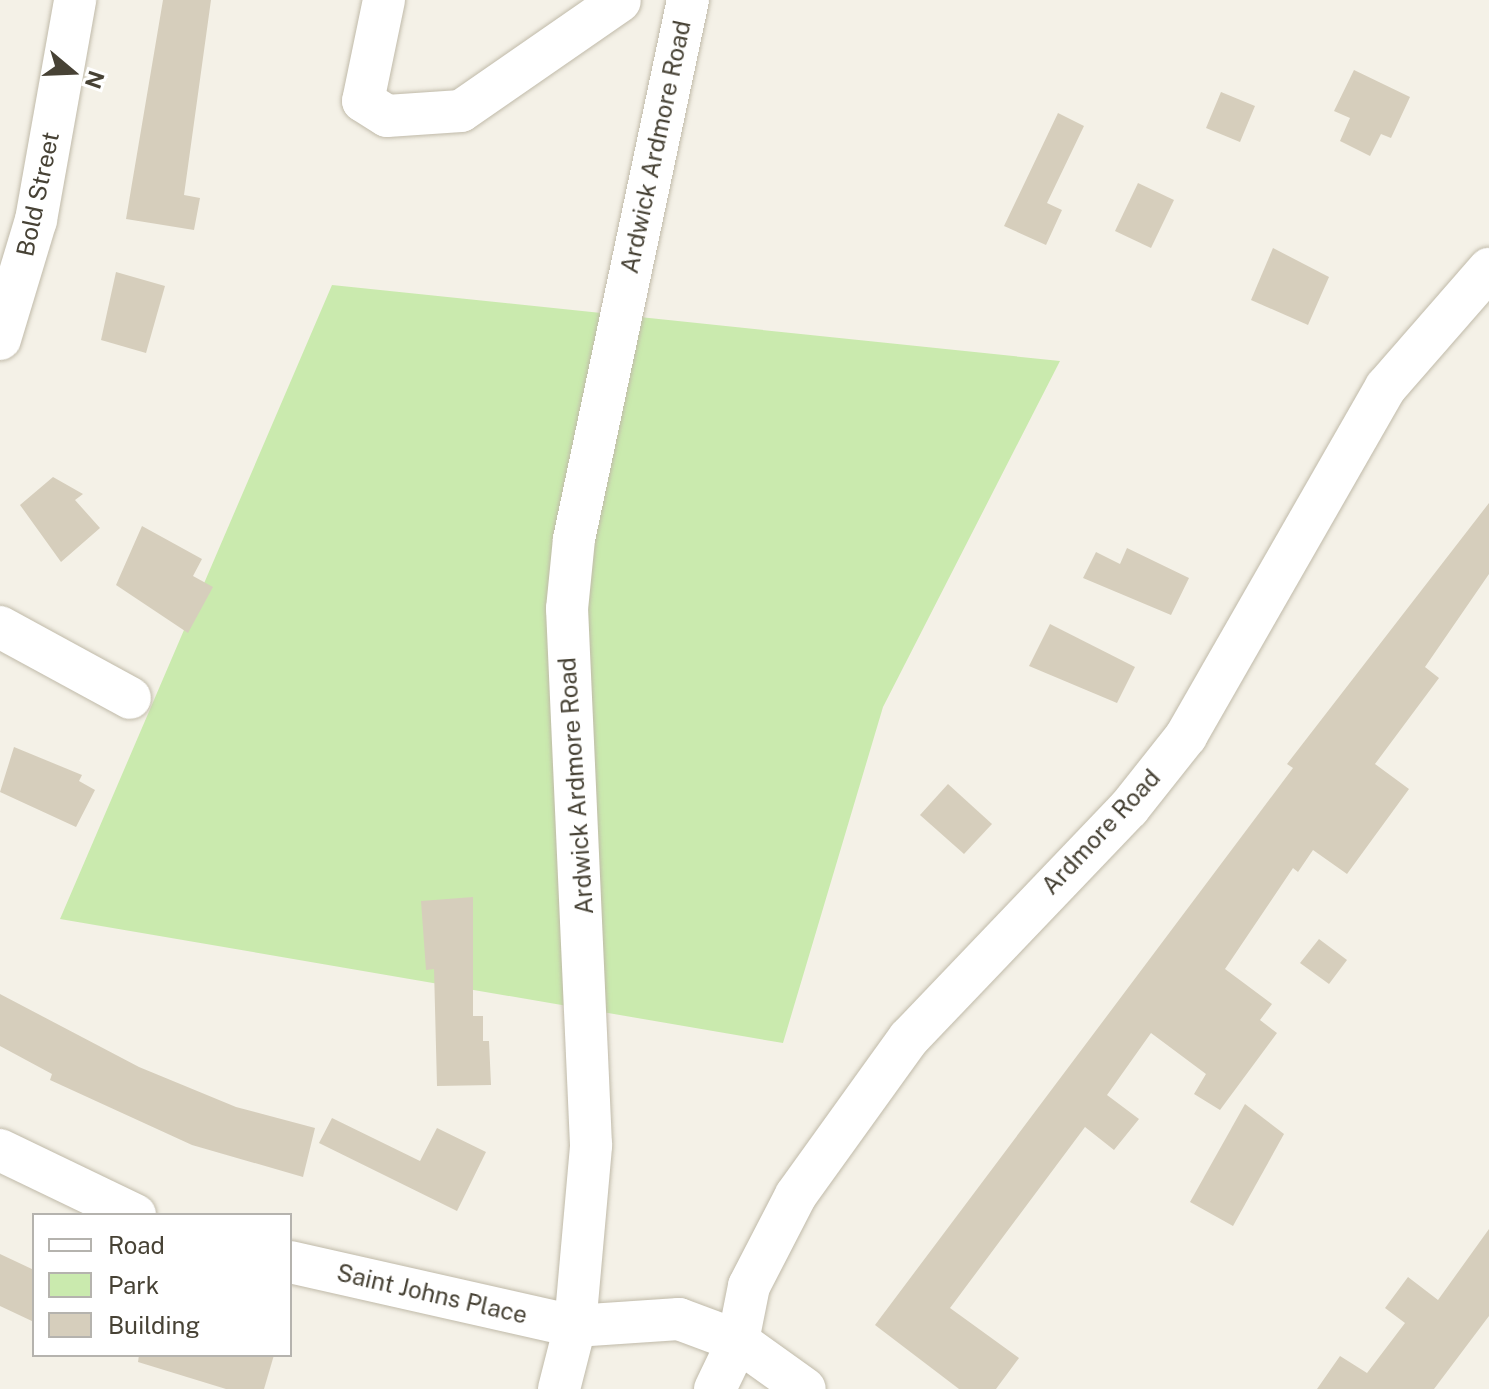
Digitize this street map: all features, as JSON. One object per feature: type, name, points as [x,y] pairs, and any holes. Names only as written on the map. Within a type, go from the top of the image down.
[{"type":"street","name":"Bold Street","points":[[0,339],[36,220],[75,0]]},
{"type":"street","points":[[384,0],[363,101],[387,116],[461,111],[615,1],[686,5]]},
{"type":"street","name":"Ardwick Ardmore Road","points":[[559,1389],[575,1326],[592,1082],[565,686],[567,609],[574,539],[686,5]]},
{"type":"street","name":"Ardmore Road","points":[[715,1389],[738,1341],[767,1246],[834,1140],[909,1038],[1129,808],[1186,736],[1386,387],[1489,269]]},
{"type":"street","points":[[0,627],[130,698]]},
{"type":"street","points":[[0,1150],[131,1213]]},
{"type":"street","name":"Saint Johns Place","points":[[292,1262],[575,1326],[679,1319],[738,1341],[805,1389]]},
{"type":"green space","points":[[332,285],[1060,361],[883,707],[783,1043],[60,919]]},
{"type":"building","points":[[163,0],[211,0],[184,195],[200,198],[194,230],[126,219]]},
{"type":"building","points":[[1354,70],[1410,97],[1391,138],[1381,134],[1370,156],[1340,141],[1350,118],[1334,111]]},
{"type":"building","points":[[1221,92],[1255,106],[1240,142],[1206,128]]},
{"type":"building","points":[[1058,113],[1084,126],[1047,203],[1062,210],[1046,245],[1004,226]]},
{"type":"building","points":[[1138,183],[1174,200],[1151,248],[1115,231]]},
{"type":"building","points":[[1273,248],[1329,277],[1308,325],[1251,300]]},
{"type":"building","points":[[116,272],[165,286],[146,353],[101,340]]},
{"type":"building","points":[[53,477],[83,494],[75,500],[100,528],[61,562],[20,505]]},
{"type":"building","points":[[1489,503],[1489,574],[1425,667],[1439,678],[1375,764],[1409,789],[1347,874],[1313,850],[1298,872],[1293,868],[1225,969],[1272,1004],[1260,1020],[1277,1033],[1220,1110],[1194,1094],[1206,1074],[1151,1033],[1107,1095],[1139,1119],[1114,1150],[1085,1127],[950,1308],[1019,1358],[996,1389],[959,1389],[875,1325],[1293,768],[1287,764]]},
{"type":"building","points":[[142,526],[202,559],[193,576],[213,587],[188,633],[116,585]]},
{"type":"building","points":[[1127,548],[1189,578],[1171,615],[1083,578],[1096,552],[1120,564]]},
{"type":"building","points":[[1050,624],[1135,667],[1117,703],[1029,666]]},
{"type":"building","points":[[14,747],[82,775],[79,781],[95,790],[76,827],[0,792]]},
{"type":"building","points":[[948,784],[992,824],[964,854],[920,815]]},
{"type":"building","points":[[473,897],[473,1016],[483,1016],[483,1041],[489,1041],[491,1085],[437,1086],[434,969],[426,970],[421,901]]},
{"type":"building","points":[[1319,939],[1347,960],[1329,984],[1300,963]]},
{"type":"building","points":[[0,994],[139,1067],[236,1107],[315,1128],[303,1177],[192,1145],[50,1080],[52,1074],[0,1046]]},
{"type":"building","points":[[1245,1104],[1284,1134],[1233,1226],[1190,1202]]},
{"type":"building","points":[[332,1118],[420,1161],[437,1128],[486,1152],[457,1211],[319,1143]]},
{"type":"building","points":[[1489,1229],[1489,1316],[1434,1389],[1317,1389],[1340,1356],[1367,1373],[1405,1323],[1385,1308],[1408,1277],[1438,1300]]},
{"type":"building","points":[[0,1254],[32,1269],[32,1321],[0,1306]]},
{"type":"building","points":[[139,1357],[273,1357],[264,1389],[226,1389],[138,1362]]}]
